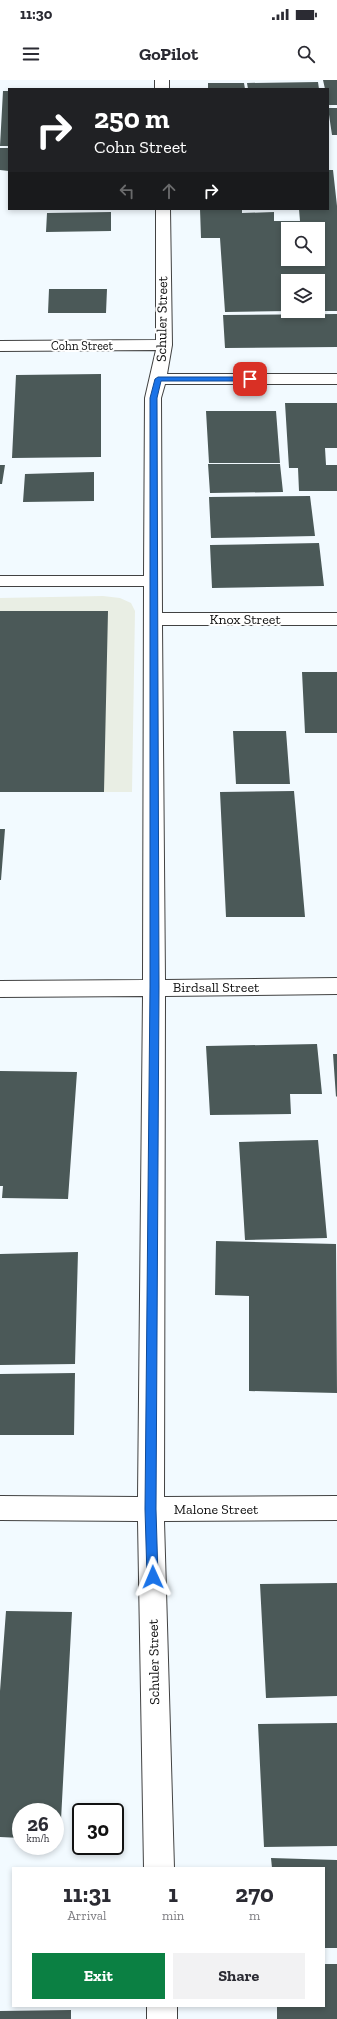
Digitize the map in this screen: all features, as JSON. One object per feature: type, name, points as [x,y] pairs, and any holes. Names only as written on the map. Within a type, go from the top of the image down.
[{"type":"street","name":"Schuler Street","points":[[159,1867],[151,1509],[154,987],[153,398],[162,363],[164,346],[162,210]]},
{"type":"street","name":"Cohn Street","points":[[0,346],[164,346]]},
{"type":"street","points":[[158,379],[337,379]]},
{"type":"street","points":[[0,581],[153,581]]},
{"type":"street","name":"Knox Street","points":[[153,619],[337,619]]},
{"type":"street","name":"Birdsall Street","points":[[0,989],[337,986]]},
{"type":"street","name":"Malone Street","points":[[0,1508],[337,1508]]},
{"type":"street","points":[[162,2007],[162,2019]]},
{"type":"shaded area","points":[[103,596],[120,598],[131,603],[135,611],[132,792],[0,792],[0,598]]},
{"type":"building","points":[[323,80],[337,80],[337,105],[329,105],[329,88],[325,88]]},
{"type":"building","points":[[318,82],[319,88],[248,88],[247,83]]},
{"type":"building","points":[[208,83],[244,83],[245,88],[208,88]]},
{"type":"building","points":[[3,91],[8,91],[8,146],[0,146]]},
{"type":"building","points":[[329,108],[337,108],[337,135],[332,135]]},
{"type":"building","points":[[0,148],[8,148],[8,171],[0,170]]},
{"type":"building","points":[[329,170],[333,170],[337,206],[337,311],[325,311],[325,274],[281,274],[281,311],[225,312],[220,238],[201,238],[200,210],[242,210],[242,213],[274,212],[274,221],[300,221],[299,210],[329,210]]},
{"type":"building","points":[[111,212],[111,231],[46,232],[47,213]]},
{"type":"building","points":[[49,289],[107,289],[106,313],[48,313]]},
{"type":"building","points":[[281,314],[281,318],[325,318],[325,314],[337,314],[337,347],[225,348],[223,315]]},
{"type":"building","points":[[101,374],[101,457],[12,458],[16,375]]},
{"type":"building","points":[[285,403],[337,403],[337,448],[325,448],[326,465],[337,465],[337,491],[299,491],[298,468],[289,468]]},
{"type":"building","points":[[206,411],[276,411],[280,463],[209,463]]},
{"type":"building","points":[[208,464],[280,464],[283,492],[210,493]]},
{"type":"building","points":[[0,465],[5,465],[2,484],[0,484]]},
{"type":"building","points":[[94,472],[94,501],[23,502],[25,474]]},
{"type":"building","points":[[310,496],[315,536],[211,538],[209,497]]},
{"type":"building","points":[[319,543],[324,586],[212,588],[210,545]]},
{"type":"building","points":[[0,611],[108,611],[104,792],[0,792]]},
{"type":"building","points":[[302,672],[337,672],[337,733],[305,733]]},
{"type":"building","points":[[233,731],[286,731],[290,784],[236,784]]},
{"type":"building","points":[[294,791],[305,917],[226,917],[220,792]]},
{"type":"building","points":[[0,829],[5,829],[1,880],[0,880]]},
{"type":"building","points":[[317,1044],[322,1094],[290,1094],[291,1114],[210,1115],[206,1046]]},
{"type":"building","points":[[333,1054],[337,1054],[336,1097]]},
{"type":"building","points":[[0,1071],[77,1072],[68,1199],[2,1198],[3,1186],[0,1186]]},
{"type":"building","points":[[318,1140],[327,1238],[245,1240],[239,1142]]},
{"type":"building","points":[[216,1241],[336,1244],[337,1393],[249,1391],[249,1296],[215,1295]]},
{"type":"building","points":[[78,1252],[75,1364],[0,1365],[0,1254]]},
{"type":"building","points":[[75,1373],[74,1435],[0,1435],[0,1374]]},
{"type":"building","points":[[337,1583],[337,1696],[266,1698],[260,1584]]},
{"type":"building","points":[[6,1611],[72,1612],[62,1803],[12,1803],[12,1838],[0,1837],[0,1691]]},
{"type":"building","points":[[337,1723],[337,1846],[264,1847],[258,1724]]},
{"type":"building","points":[[271,1858],[337,1860],[337,1948],[325,1948],[325,1867],[272,1867]]},
{"type":"building","points":[[325,1964],[337,1964],[337,2019],[277,2019],[277,2007],[325,2007]]},
{"type":"building","points":[[71,2010],[71,2019],[0,2019],[0,2011]]},
{"type":"route","points":[[153,1577],[151,1509],[154,987],[153,398],[158,379],[250,379]]}]
